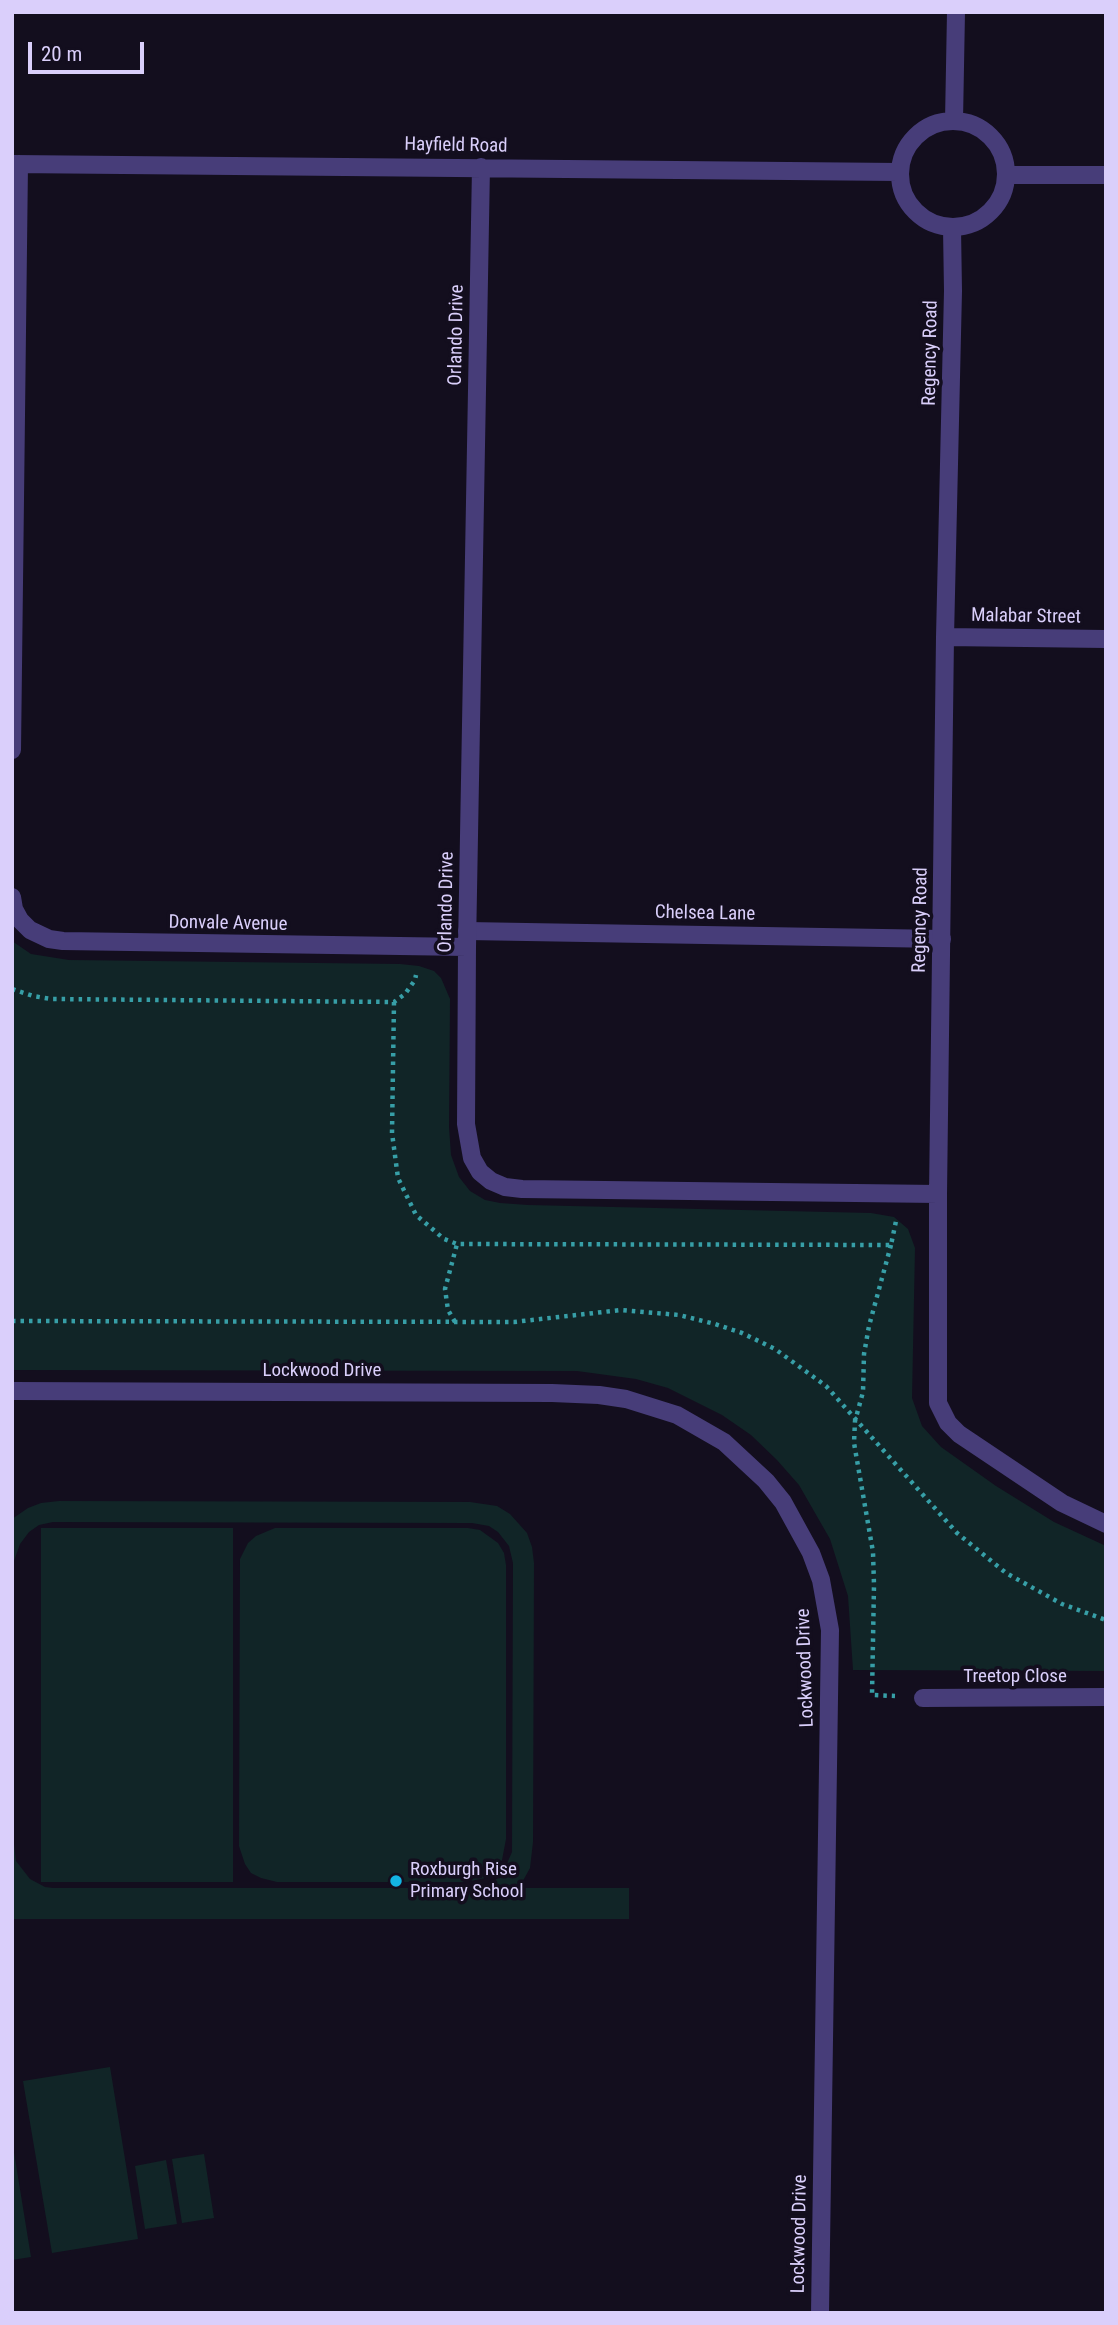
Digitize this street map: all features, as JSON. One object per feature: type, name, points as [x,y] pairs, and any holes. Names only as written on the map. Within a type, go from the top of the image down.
[{"type":"street","points":[[954,121],[956,12]]},
{"type":"street","points":[[954,121],[972,124],[988,133],[1000,148],[1007,175],[1004,194],[994,209],[979,221],[952,228],[933,224],[917,214],[906,200],[899,172],[904,154],[914,138],[928,127],[954,121]]},
{"type":"street","points":[[12,750],[15,164]]},
{"type":"street","name":"Hayfield Road","points":[[15,164],[899,172]]},
{"type":"street","name":"Orlando Drive","points":[[481,167],[467,939],[468,1142],[472,1158],[480,1172],[491,1181],[505,1187],[522,1189],[938,1194]]},
{"type":"street","points":[[1007,175],[1106,175]]},
{"type":"street","name":"Regency Road","points":[[952,228],[938,1194],[939,1403],[943,1414],[959,1434],[1062,1503],[1106,1524]]},
{"type":"street","name":"Malabar Street","points":[[946,637],[1106,639]]},
{"type":"street","name":"Donvale Avenue","points":[[12,897],[20,920],[30,930],[62,942],[420,947],[467,939]]},
{"type":"street","name":"Chelsea Lane","points":[[467,939],[942,939]]},
{"type":"street","name":"Lockwood Drive","points":[[12,1391],[599,1395],[626,1399],[677,1415],[724,1443],[766,1481],[783,1502],[811,1553],[821,1580],[830,1630],[820,2313]]},
{"type":"street","name":"Treetop Close","points":[[923,1698],[1106,1697]]},
{"type":"path","points":[[12,989],[51,999],[394,1002],[405,994],[415,980],[420,947]]},
{"type":"path","points":[[455,1322],[448,1310],[445,1289],[457,1244]]},
{"type":"path","points":[[872,1695],[873,1552],[858,1467],[855,1421],[863,1392],[864,1354],[869,1326],[891,1245]]},
{"type":"green space","points":[[12,941],[31,954],[69,960],[400,964],[434,971],[441,978],[450,999],[451,1155],[459,1177],[470,1191],[485,1200],[528,1205],[871,1213],[894,1217],[908,1229],[915,1248],[912,1398],[922,1426],[941,1447],[996,1486],[1054,1522],[1106,1546],[1106,1671],[853,1670],[848,1596],[830,1539],[799,1485],[751,1435],[722,1415],[668,1388],[636,1379],[577,1371],[12,1370]]},
{"type":"green space","points":[[470,1502],[497,1506],[510,1514],[527,1533],[534,1563],[533,1842],[530,1868],[519,1888],[629,1888],[629,1919],[12,1919],[12,1519],[41,1503]],"holes":[[[53,1522],[472,1523],[489,1526],[498,1532],[509,1546],[513,1563],[512,1852],[502,1875],[487,1886],[473,1888],[53,1888],[30,1879],[16,1861],[14,1561],[20,1544],[29,1532],[39,1525]]]},
{"type":"green space","points":[[41,1528],[233,1528],[233,1882],[41,1882]]},
{"type":"green space","points":[[275,1528],[468,1528],[480,1530],[498,1543],[504,1553],[506,1839],[502,1860],[485,1878],[466,1882],[277,1882],[251,1873],[245,1864],[239,1846],[240,1559],[248,1543],[256,1536]]},
{"type":"green space","points":[[110,2067],[138,2239],[52,2253],[23,2081]]},
{"type":"green space","points":[[12,2140],[31,2257],[12,2260]]},
{"type":"green space","points":[[204,2154],[214,2218],[182,2223],[172,2159]]},
{"type":"green space","points":[[166,2160],[177,2224],[145,2229],[135,2166]]},
{"type":"place","name":"Roxburgh Rise Primary School","points":[[396,1881]]}]
